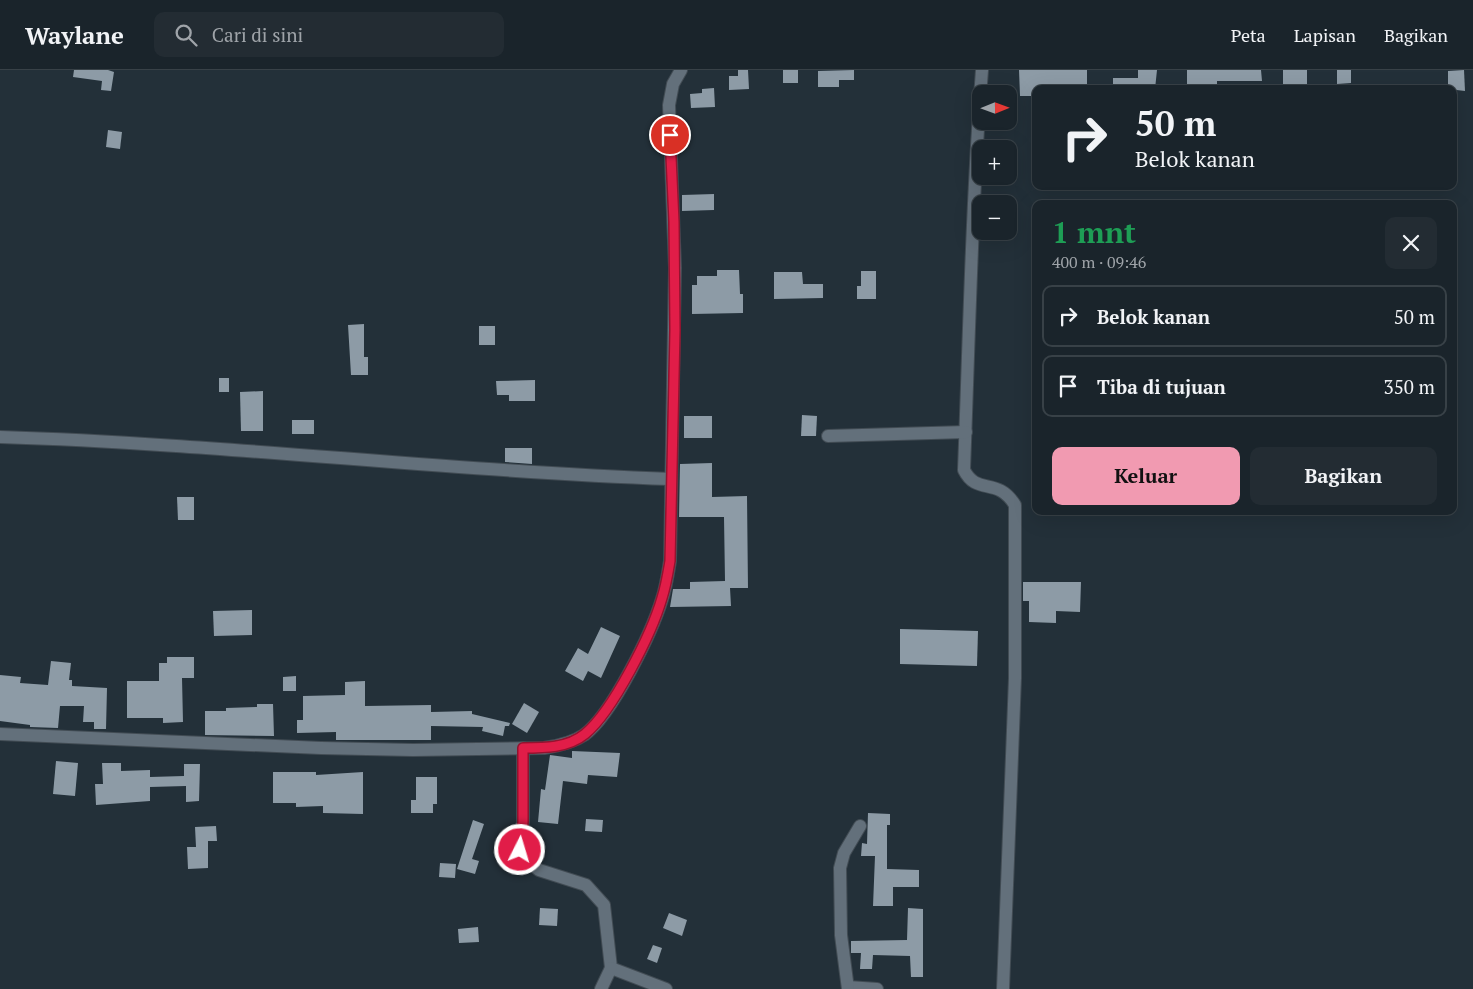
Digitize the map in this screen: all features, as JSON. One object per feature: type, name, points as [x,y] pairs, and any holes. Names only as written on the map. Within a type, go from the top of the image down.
[{"type":"street","points":[[0,734],[413,750],[544,748],[562,745],[586,734],[604,713],[647,637],[663,597],[670,561],[675,268],[670,104],[673,84],[681,70]]},
{"type":"street","points":[[982,70],[972,212],[964,470],[969,479],[983,486],[996,486],[1008,493],[1015,505],[1014,688],[1003,989]]},
{"type":"street","points":[[828,436],[966,432]]},
{"type":"street","points":[[0,437],[251,450],[560,475],[671,479]]},
{"type":"street","points":[[523,748],[523,822],[520,840],[524,858],[540,870],[586,884],[604,906],[611,968],[601,989]]},
{"type":"street","points":[[860,826],[844,853],[840,868],[840,935],[848,988],[877,989]]},
{"type":"street","points":[[611,968],[666,989]]},
{"type":"street","points":[[633,989],[646,982]]},
{"type":"building","points":[[74,70],[108,70],[114,72],[111,91],[101,90],[102,81],[73,77]]},
{"type":"building","points":[[738,70],[748,70],[749,89],[729,90],[729,76],[738,76]]},
{"type":"building","points":[[783,70],[798,70],[798,83],[783,83]]},
{"type":"building","points":[[854,70],[854,80],[839,80],[839,87],[818,87],[818,71]]},
{"type":"building","points":[[1019,70],[1087,70],[1087,84],[1032,85],[1032,96],[1020,96]]},
{"type":"building","points":[[1138,70],[1157,70],[1155,85],[1113,85],[1113,78],[1138,78]]},
{"type":"building","points":[[1187,70],[1261,70],[1262,81],[1217,81],[1217,85],[1187,85]]},
{"type":"building","points":[[1283,70],[1307,70],[1307,85],[1283,85]]},
{"type":"building","points":[[1337,70],[1351,70],[1351,83],[1337,84]]},
{"type":"building","points":[[1464,70],[1465,91],[1457,90],[1457,85],[1448,85],[1448,71]]},
{"type":"building","points":[[714,88],[715,107],[691,108],[690,94],[702,93],[702,89]]},
{"type":"building","points":[[108,130],[122,132],[120,149],[106,147]]},
{"type":"building","points":[[714,194],[714,210],[682,211],[682,195]]},
{"type":"building","points":[[717,270],[739,270],[740,294],[743,294],[743,313],[692,314],[692,285],[697,285],[697,276],[717,276]]},
{"type":"building","points":[[861,271],[876,271],[876,299],[857,299],[857,286],[861,286]]},
{"type":"building","points":[[774,272],[802,272],[803,284],[823,284],[823,298],[774,299]]},
{"type":"building","points":[[364,324],[364,357],[368,357],[368,375],[351,375],[348,325]]},
{"type":"building","points":[[479,326],[495,326],[495,345],[479,345]]},
{"type":"building","points":[[219,378],[229,378],[229,392],[219,392]]},
{"type":"building","points":[[535,380],[535,401],[509,401],[509,395],[497,395],[496,381]]},
{"type":"building","points":[[263,391],[263,431],[241,431],[240,392]]},
{"type":"building","points":[[802,415],[817,416],[816,436],[801,436]]},
{"type":"building","points":[[684,416],[712,416],[712,438],[684,438]]},
{"type":"building","points":[[292,420],[314,420],[314,434],[292,434]]},
{"type":"building","points":[[505,448],[532,448],[532,464],[505,462]]},
{"type":"building","points":[[712,463],[712,497],[747,496],[748,588],[730,588],[731,606],[670,607],[673,589],[690,589],[690,582],[725,581],[724,517],[679,517],[680,464]]},
{"type":"building","points":[[177,497],[194,497],[194,520],[178,520]]},
{"type":"building","points":[[1023,582],[1081,582],[1080,612],[1056,611],[1056,623],[1029,622],[1029,601],[1023,601]]},
{"type":"building","points":[[252,610],[252,635],[214,636],[213,611]]},
{"type":"building","points":[[601,627],[620,636],[601,678],[588,671],[583,681],[565,671],[578,648],[588,654]]},
{"type":"building","points":[[900,629],[978,631],[977,666],[900,664]]},
{"type":"building","points":[[167,657],[194,657],[194,678],[182,678],[183,722],[163,723],[163,718],[127,718],[127,681],[159,681],[159,663],[167,663]]},
{"type":"building","points":[[51,661],[71,663],[69,680],[72,680],[72,686],[107,688],[106,729],[94,729],[94,722],[83,722],[84,706],[60,706],[58,728],[30,727],[30,725],[0,721],[0,675],[21,677],[20,683],[48,685]]},
{"type":"building","points":[[296,676],[296,691],[283,691],[283,677]]},
{"type":"building","points":[[365,681],[365,706],[431,705],[431,712],[472,711],[472,714],[510,723],[509,726],[505,726],[503,736],[482,731],[483,727],[431,726],[431,740],[336,740],[336,732],[297,733],[297,720],[303,720],[303,696],[345,695],[345,682]]},
{"type":"building","points":[[524,703],[539,712],[527,733],[512,724]]},
{"type":"building","points":[[257,704],[273,704],[274,736],[205,735],[205,711],[226,711],[226,708],[257,707]]},
{"type":"building","points":[[572,751],[620,753],[617,777],[588,775],[587,784],[563,781],[558,824],[538,822],[541,789],[545,790],[550,755],[572,758]]},
{"type":"building","points":[[56,761],[78,763],[75,796],[53,794]]},
{"type":"building","points":[[102,763],[121,763],[121,771],[150,770],[150,777],[184,776],[184,764],[200,764],[199,801],[186,802],[186,786],[150,787],[150,801],[96,805],[95,784],[103,784]]},
{"type":"building","points":[[273,772],[316,772],[316,775],[363,772],[363,814],[323,813],[323,806],[296,807],[296,803],[273,803]]},
{"type":"building","points":[[416,777],[437,777],[437,804],[433,804],[433,813],[411,813],[411,800],[416,800]]},
{"type":"building","points":[[868,813],[890,814],[890,825],[887,825],[887,869],[919,870],[919,887],[893,887],[893,906],[873,906],[875,856],[861,856],[862,843],[867,844]]},
{"type":"building","points":[[586,819],[603,820],[602,832],[585,831]]},
{"type":"building","points":[[473,820],[484,824],[472,859],[479,861],[475,874],[457,869]]},
{"type":"building","points":[[216,826],[217,841],[208,841],[208,868],[188,869],[187,847],[196,847],[195,827]]},
{"type":"building","points":[[440,863],[456,864],[455,878],[439,877]]},
{"type":"building","points":[[540,908],[558,909],[557,926],[539,925]]},
{"type":"building","points":[[908,908],[923,909],[923,977],[911,977],[910,956],[873,955],[872,969],[860,969],[861,953],[851,953],[851,941],[907,940]]},
{"type":"building","points":[[669,913],[687,920],[682,936],[663,928]]},
{"type":"building","points":[[478,927],[479,942],[459,943],[458,929]]},
{"type":"building","points":[[653,945],[662,948],[657,963],[647,959]]},
{"type":"route","points":[[520,850],[523,822],[523,748],[544,748],[562,745],[586,734],[604,713],[615,696],[647,637],[663,597],[670,561],[669,541],[673,447],[674,222],[670,135]]}]
